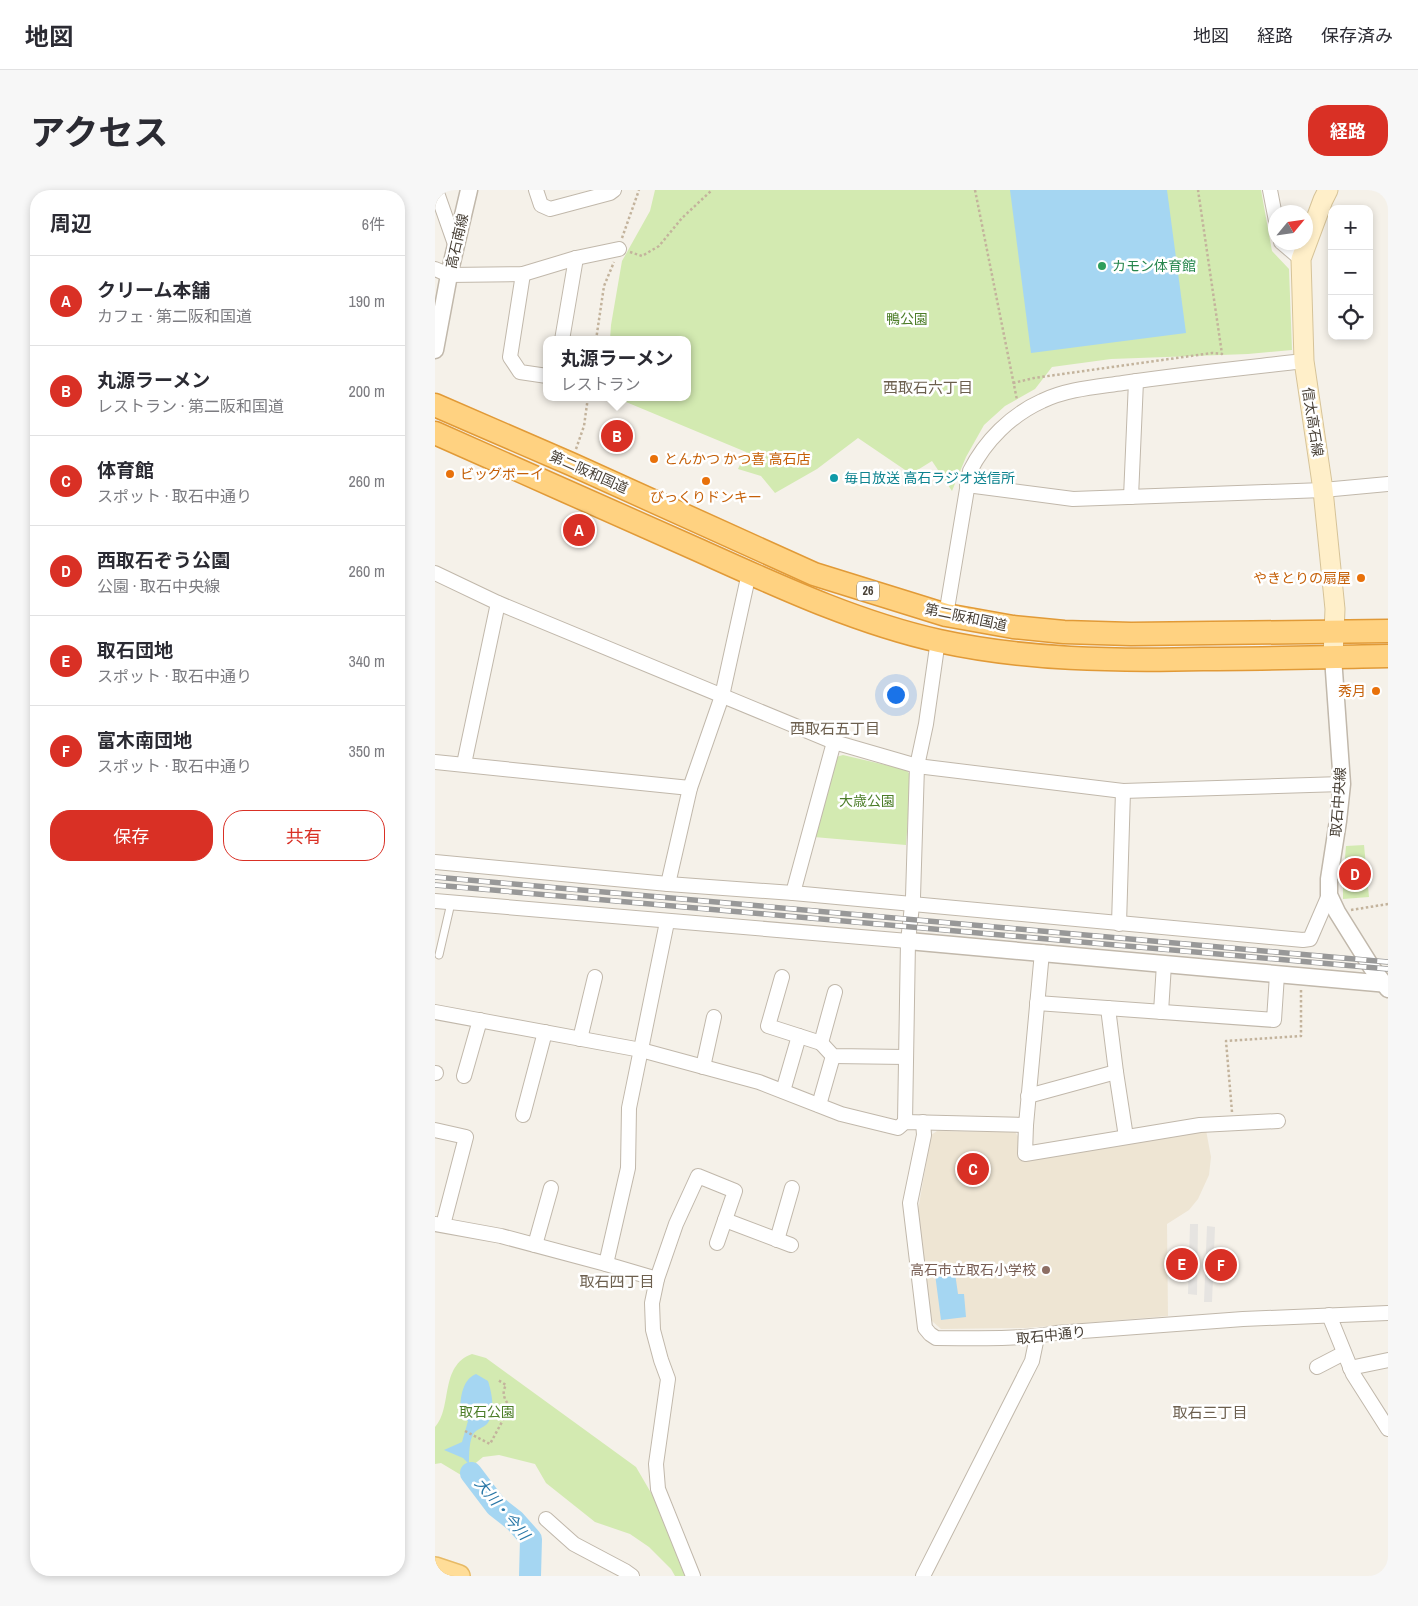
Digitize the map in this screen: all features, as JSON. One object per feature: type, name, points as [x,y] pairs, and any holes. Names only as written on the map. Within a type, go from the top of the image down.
[{"type":"highway","name":"第二阪和国道","points":[[435,405],[571,464],[814,574],[946,615],[1013,627],[1064,632],[1141,634],[1388,631]]},
{"type":"highway","name":"第二阪和国道","points":[[435,433],[749,573],[821,603],[886,626],[938,640],[1009,653],[1060,658],[1132,660],[1388,656]]},
{"type":"main road","name":"信太高石線","points":[[1328,190],[1301,259],[1304,361],[1323,490],[1335,609],[1333,657]]},
{"type":"main road","points":[[435,1568],[459,1576]]},
{"type":"street","points":[[436,190],[455,246]]},
{"type":"street","name":"高石南線","points":[[435,350],[442,272],[455,246],[469,190]]},
{"type":"street","points":[[536,190],[541,206],[550,209],[610,193],[614,190]]},
{"type":"street","points":[[1270,190],[1272,205]]},
{"type":"street","points":[[442,272],[523,274],[576,258],[619,249]]},
{"type":"street","points":[[1290,250],[1301,259]]},
{"type":"street","points":[[563,336],[576,258]]},
{"type":"street","points":[[523,274],[510,357],[519,372],[543,375]]},
{"type":"street","points":[[946,615],[969,471],[978,454],[1011,419],[1041,401],[1060,394],[1137,381],[1304,361]]},
{"type":"street","points":[[1131,497],[1137,381]]},
{"type":"street","points":[[967,485],[1073,499],[1323,490],[1388,484]]},
{"type":"street","points":[[435,573],[498,604],[834,742],[917,766],[1123,791],[1342,784]]},
{"type":"street","points":[[668,884],[690,788],[722,696],[749,573]]},
{"type":"street","points":[[464,764],[498,604]]},
{"type":"street","points":[[905,1122],[908,941],[913,897],[917,766],[938,640]]},
{"type":"street","name":"取石中央線","points":[[1333,657],[1342,784],[1329,879],[1329,895],[1337,912],[1372,968],[1387,986]]},
{"type":"street","points":[[793,893],[834,742]]},
{"type":"street","points":[[435,762],[690,788]]},
{"type":"street","points":[[1119,924],[1123,791]]},
{"type":"street","points":[[435,862],[1303,940],[1310,939],[1329,895]]},
{"type":"street","points":[[435,901],[667,922],[1042,952],[1387,986]]},
{"type":"street","points":[[606,1264],[628,1168],[629,1108],[667,922]]},
{"type":"street","points":[[1042,952],[1028,1096],[1025,1154],[1200,1125],[1277,1121]]},
{"type":"street","points":[[1161,1012],[1164,964]]},
{"type":"street","points":[[1037,1003],[1274,1020],[1277,975]]},
{"type":"street","points":[[580,1039],[595,977]]},
{"type":"street","points":[[782,977],[768,1026],[821,1044],[833,1056],[907,1057]]},
{"type":"street","points":[[821,1044],[835,992]]},
{"type":"street","points":[[1108,1008],[1126,1137]]},
{"type":"street","points":[[435,1012],[641,1050],[759,1082],[841,1114],[898,1128],[905,1122],[1026,1124]]},
{"type":"street","points":[[703,1067],[714,1017]]},
{"type":"street","points":[[464,1076],[480,1020]]},
{"type":"street","points":[[523,1115],[545,1032]]},
{"type":"street","points":[[783,1091],[799,1036]]},
{"type":"street","points":[[819,1105],[833,1056]]},
{"type":"street","points":[[1028,1096],[1116,1072]]},
{"type":"street","name":"取石中通り","points":[[923,1122],[923,1135],[910,1203],[925,1328],[937,1338],[1005,1339],[1037,1337],[1057,1333],[1243,1319],[1388,1313]]},
{"type":"street","points":[[435,1130],[466,1138],[439,1224],[501,1236],[657,1279]]},
{"type":"street","points":[[693,1576],[658,1489],[656,1464],[669,1379],[661,1360],[653,1330],[652,1303],[657,1279],[675,1224],[698,1176],[735,1191],[717,1243]]},
{"type":"street","points":[[535,1245],[551,1188]]},
{"type":"street","points":[[777,1240],[791,1188]]},
{"type":"street","points":[[725,1220],[791,1245]]},
{"type":"street","points":[[1329,1316],[1350,1368],[1384,1414],[1388,1429]]},
{"type":"street","points":[[923,1576],[1032,1361],[1037,1337]]},
{"type":"street","points":[[1317,1367],[1344,1353]]},
{"type":"street","points":[[1350,1368],[1388,1360]]},
{"type":"street","points":[[546,1519],[574,1544],[625,1570],[632,1576]]},
{"type":"lane","points":[[439,955],[451,903]]},
{"type":"path","points":[[619,249],[642,256],[659,246],[682,218],[712,190]]},
{"type":"path","points":[[975,190],[1020,414]]},
{"type":"path","points":[[1013,383],[1034,378],[1212,353],[1222,354],[1197,190]]},
{"type":"path","points":[[571,464],[584,426],[587,401]]},
{"type":"path","points":[[1337,912],[1388,904]]},
{"type":"path","points":[[1233,1123],[1226,1041],[1301,1036],[1301,977]]},
{"type":"path","points":[[465,1431],[491,1444],[510,1407],[504,1399],[504,1389],[506,1386],[498,1380]]},
{"type":"shaded area","name":"高石市立取石小学校","points":[[1206,1130],[1211,1157],[1209,1175],[1198,1199],[1189,1210],[1167,1224],[1168,1316],[1026,1328],[941,1329],[932,1321],[917,1216],[931,1135],[937,1131],[1015,1132],[1019,1138],[1020,1153]]},
{"type":"shaded area","points":[[1190,1224],[1198,1224],[1197,1295],[1188,1294]]},
{"type":"shaded area","points":[[1207,1226],[1215,1227],[1212,1302],[1204,1302]]},
{"type":"green space","name":"鴨公園","points":[[655,190],[1261,190],[1268,229],[1268,250],[1272,250],[1289,269],[1292,350],[1248,354],[1111,359],[1052,367],[1035,389],[1005,406],[984,425],[966,457],[952,491],[932,461],[911,474],[858,438],[817,469],[775,493],[761,476],[738,469],[746,452],[624,401],[691,401],[691,336],[610,336],[622,261],[650,211]]},
{"type":"green space","name":"大歳公園","points":[[843,755],[907,770],[911,777],[906,845],[814,837],[836,757]]},
{"type":"green space","points":[[1364,845],[1369,897],[1343,899],[1346,846]]},
{"type":"green space","name":"取石公園","points":[[472,1354],[486,1358],[636,1467],[654,1498],[688,1576],[675,1576],[671,1569],[649,1547],[630,1534],[595,1522],[546,1483],[535,1464],[499,1455],[483,1457],[461,1475],[441,1463],[435,1464],[435,1427],[444,1409],[451,1377],[455,1368],[462,1360]]},
{"type":"water","name":"カモン体育館","points":[[1010,190],[1167,190],[1186,333],[1031,353]]},
{"type":"water","points":[[955,1273],[958,1294],[964,1294],[966,1317],[941,1320],[935,1274]]},
{"type":"water","points":[[476,1374],[488,1381],[492,1397],[492,1415],[487,1424],[472,1436],[469,1464],[463,1458],[444,1450],[462,1442],[468,1421],[460,1415],[462,1392],[467,1381]]},
{"type":"waterway","name":"大川・今川","points":[[471,1473],[496,1506],[515,1521],[531,1539],[530,1576]]},
{"type":"railway","points":[[435,877],[1388,962]]},
{"type":"railway","points":[[435,885],[1388,969]]},
{"type":"place","name":"カモン体育館","points":[[1102,266]]},
{"type":"place","name":"丸源ラーメン","points":[[617,436]]},
{"type":"place","name":"とんかつ かつ喜 高石店","points":[[654,459]]},
{"type":"place","name":"ビッグボーイ","points":[[450,474]]},
{"type":"place","name":"毎日放送 高石ラジオ送信所","points":[[834,478]]},
{"type":"place","name":"びっくりドンキー","points":[[706,481]]},
{"type":"place","name":"クリーム本舗","points":[[579,530]]},
{"type":"place","name":"やきとりの扇屋","points":[[1361,578]]},
{"type":"place","name":"秀月","points":[[1376,691]]},
{"type":"place","name":"西取石ぞう公園","points":[[1355,874]]},
{"type":"place","name":"体育館","points":[[973,1169]]},
{"type":"place","name":"取石団地","points":[[1182,1264]]},
{"type":"place","name":"富木南団地","points":[[1221,1265]]},
{"type":"place","name":"高石市立取石小学校","points":[[1046,1270]]},
{"type":"district","name":"西取石六丁目","points":[[928,388]]},
{"type":"district","name":"西取石五丁目","points":[[835,729]]},
{"type":"district","name":"取石四丁目","points":[[617,1282]]},
{"type":"district","name":"取石三丁目","points":[[1210,1413]]}]
